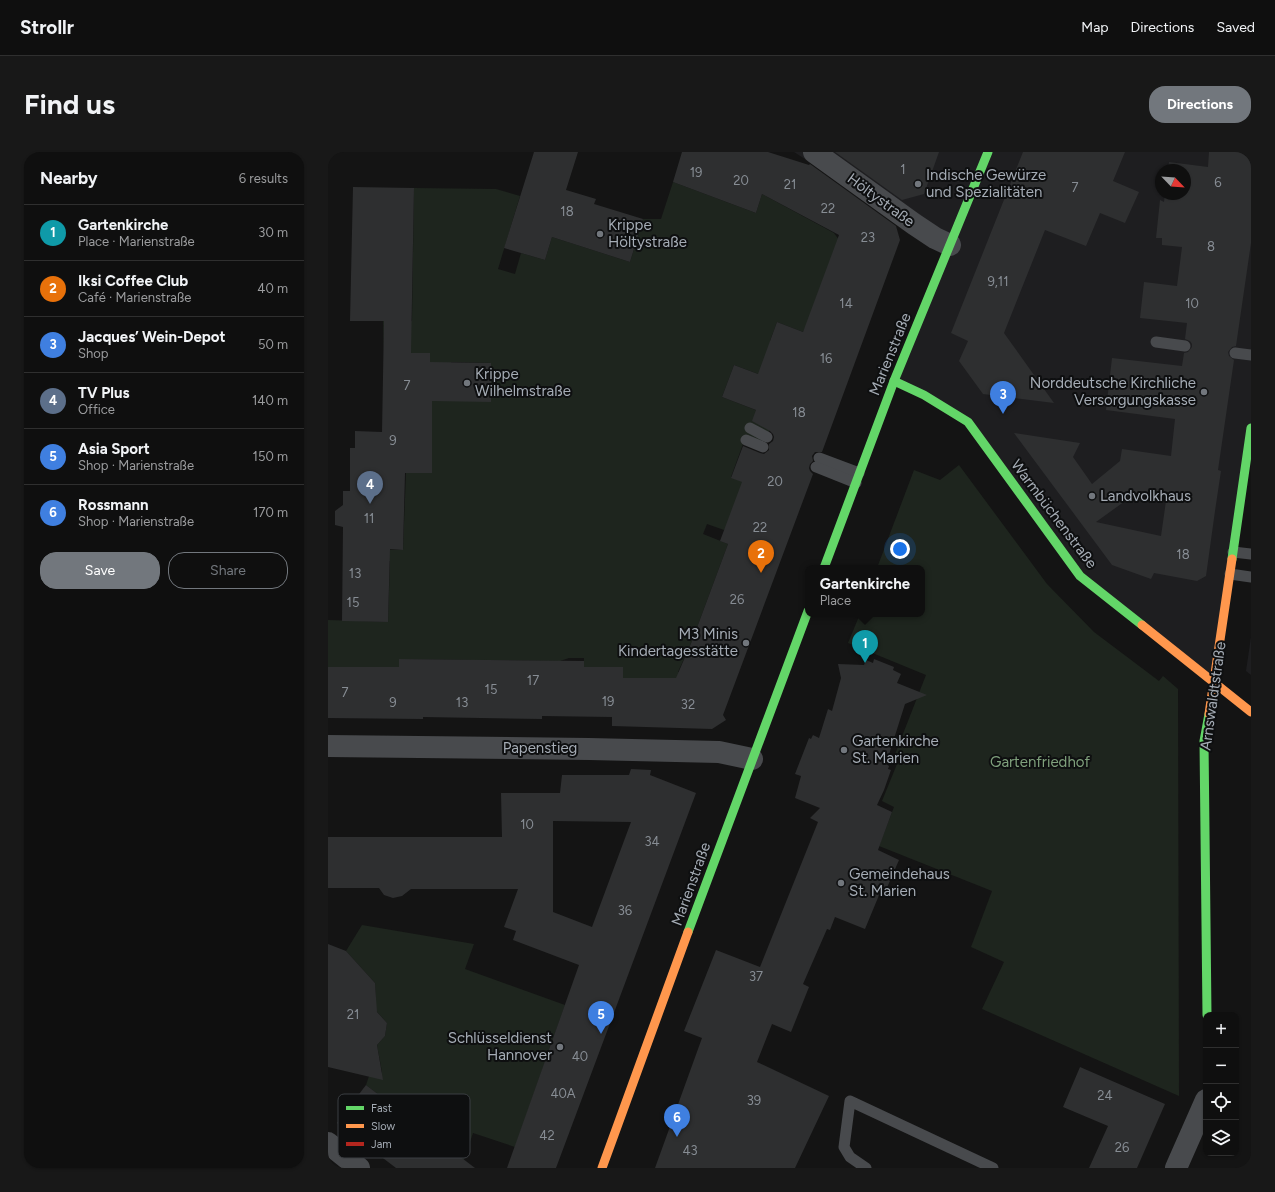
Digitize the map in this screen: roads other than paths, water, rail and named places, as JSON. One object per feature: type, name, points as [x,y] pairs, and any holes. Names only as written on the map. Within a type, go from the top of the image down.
[{"type":"street","name":"Höltystraße","points":[[814,152],[914,224],[935,238],[950,245]]},
{"type":"street","name":"Marienstraße","points":[[825,565],[894,381],[988,152]]},
{"type":"street","name":"Warmbüchenstraße","points":[[894,381],[924,395],[968,422],[1080,576],[1251,712]]},
{"type":"street","name":"Arnswaldtstraße","points":[[1208,1012],[1204,741],[1214,683],[1251,428]]},
{"type":"street","name":"Marienstraße","points":[[602,1168],[752,758],[805,617]]},
{"type":"street","name":"Papenstieg","points":[[328,746],[588,748],[719,752],[752,758]]},
{"type":"street","points":[[1176,1168],[1203,1107]]},
{"type":"street","points":[[328,1143],[338,1151]]},
{"type":"street","points":[[347,1158],[359,1168]]},
{"type":"lane","points":[[1156,342],[1184,346]]},
{"type":"lane","points":[[1235,353],[1251,355]]},
{"type":"lane","points":[[746,440],[765,442],[750,428]]},
{"type":"lane","points":[[818,462],[857,478]]},
{"type":"lane","points":[[1233,552],[1251,554]]},
{"type":"lane","points":[[1230,574],[1251,577]]},
{"type":"lane","points":[[866,1168],[850,1157],[844,1147],[850,1101],[993,1168]]},
{"type":"place","name":"Indische Gewürze und Spezialitäten","points":[[918,184]]},
{"type":"place","name":"Krippe Höltystraße","points":[[600,234]]},
{"type":"place","name":"Krippe Wilhelmstraße","points":[[467,383]]},
{"type":"place","name":"Norddeutsche Kirchliche Versorgungskasse","points":[[1204,392]]},
{"type":"place","name":"Jacques’ Wein-Depot","points":[[1003,414]]},
{"type":"place","name":"Landvolkhaus","points":[[1092,496]]},
{"type":"place","name":"TV Plus","points":[[370,504]]},
{"type":"place","name":"Iksi Coffee Club","points":[[761,573]]},
{"type":"place","name":"M3 Minis Kindertagesstätte","points":[[746,643]]},
{"type":"place","name":"Gartenkirche","points":[[865,663]]},
{"type":"place","name":"Gartenkirche St. Marien","points":[[844,750]]},
{"type":"place","name":"Gemeindehaus St. Marien","points":[[841,883]]},
{"type":"place","name":"Asia Sport","points":[[601,1034]]},
{"type":"place","name":"Schlüsseldienst Hannover","points":[[560,1047]]},
{"type":"place","name":"Rossmann","points":[[677,1137]]},
{"type":"park label","name":"Gartenfriedhof","points":[[1040,762]]}]
